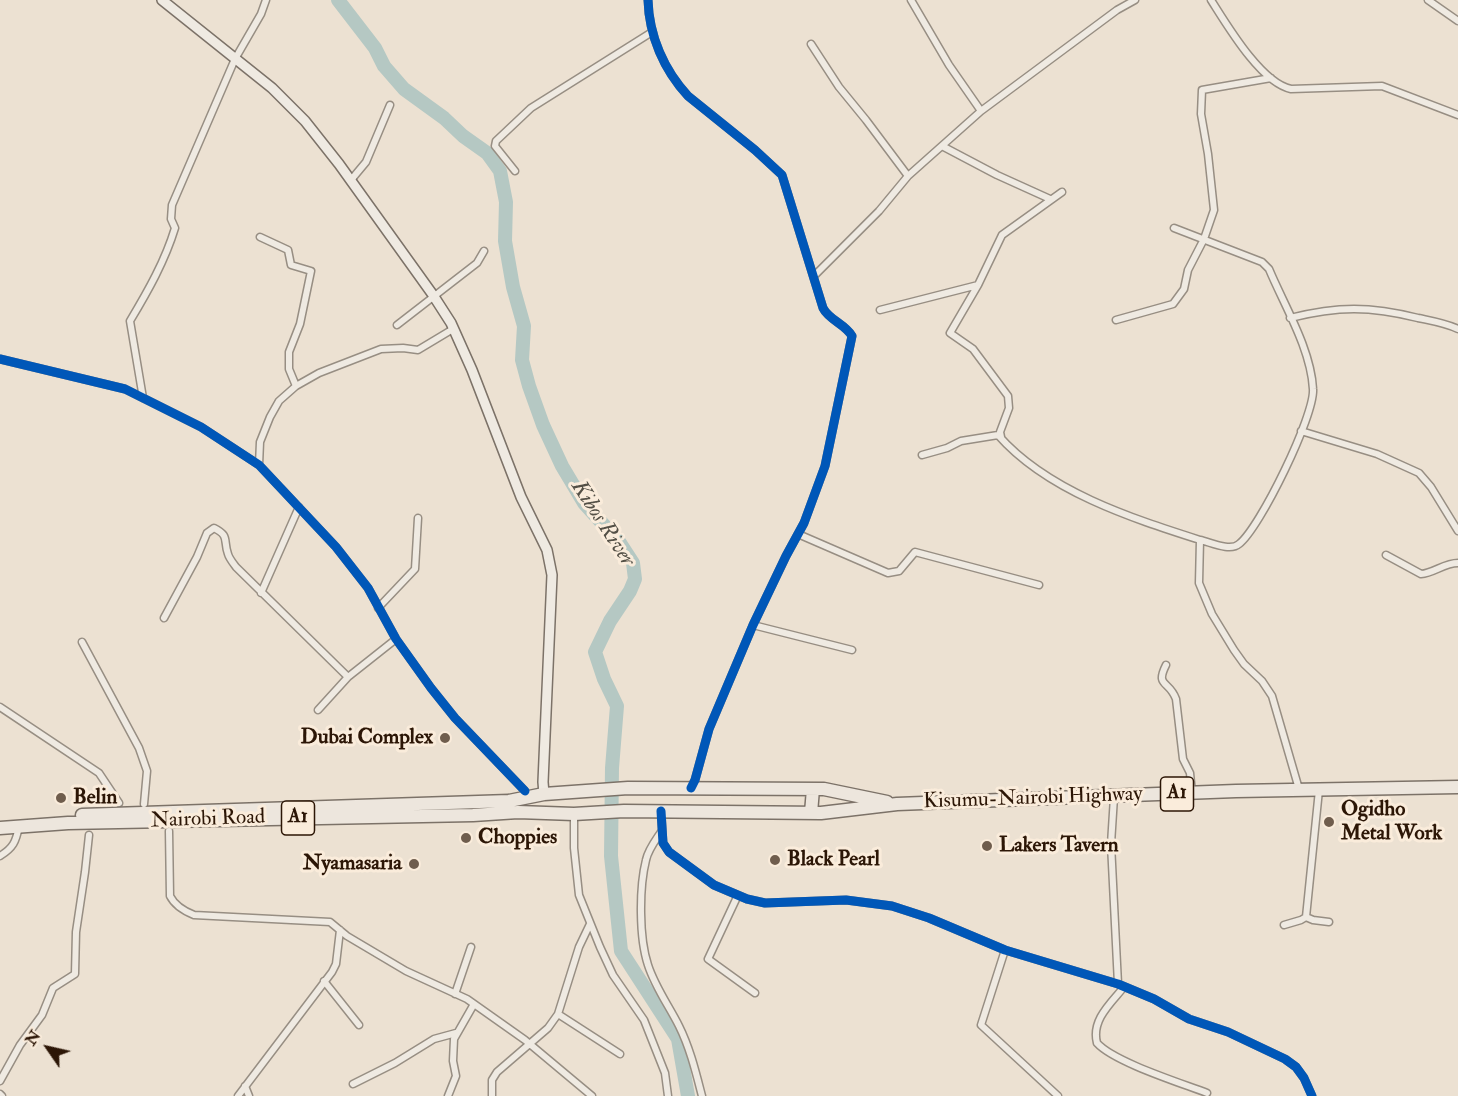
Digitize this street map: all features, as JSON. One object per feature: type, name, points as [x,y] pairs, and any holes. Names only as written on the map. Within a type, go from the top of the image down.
[{"type":"highway","name":"Nairobi Road","points":[[0,823],[105,813],[509,801],[544,794],[594,790],[691,788]]},
{"type":"highway","name":"A1","points":[[691,788],[824,789],[897,804]]},
{"type":"highway","name":"Kisumu-Nairobi Highway","points":[[897,804],[1192,793],[1458,788]]},
{"type":"highway","points":[[812,813],[813,789]]},
{"type":"highway","name":"A1","points":[[661,811],[812,813],[897,804]]},
{"type":"highway","name":"Nairobi Road","points":[[0,828],[19,825],[473,815],[518,812],[574,814],[661,811]]},
{"type":"main road","points":[[162,0],[272,88],[305,121],[351,180],[433,295],[453,329],[550,562],[552,587],[544,794]]},
{"type":"street","points":[[143,398],[130,321],[151,286],[172,237],[175,228],[171,219],[172,205],[235,59],[261,14],[266,0]]},
{"type":"street","points":[[648,0],[652,32],[664,63],[678,86],[782,175],[826,313],[851,333],[852,339],[825,466],[804,523],[753,625],[709,729],[691,788]]},
{"type":"street","points":[[911,0],[949,65],[981,111]]},
{"type":"street","points":[[814,276],[879,211],[909,176],[981,111],[1116,10],[1135,0]]},
{"type":"street","points":[[1211,0],[1255,63],[1283,87],[1291,89],[1382,86],[1458,115]]},
{"type":"street","points":[[1428,0],[1458,21]]},
{"type":"street","points":[[515,171],[495,146],[496,141],[531,108],[652,32]]},
{"type":"street","points":[[811,44],[839,87],[909,176]]},
{"type":"street","points":[[1116,320],[1173,304],[1184,289],[1188,270],[1204,239],[1214,210],[1201,114],[1202,90],[1271,78]]},
{"type":"street","points":[[351,180],[366,162],[390,105]]},
{"type":"street","points":[[942,146],[997,175],[1050,199]]},
{"type":"street","points":[[1001,438],[1000,432],[1009,408],[1008,396],[973,349],[950,333],[978,285],[1002,235],[1062,192]]},
{"type":"street","points":[[922,454],[947,448],[961,441],[998,435],[1047,476],[1085,497],[1144,522],[1200,540],[1224,546],[1239,545],[1280,480],[1301,431],[1313,391],[1302,345],[1266,264],[1174,228]]},
{"type":"street","points":[[260,237],[288,250],[291,254],[291,265],[311,272],[305,290],[300,324],[288,352],[289,369],[296,386]]},
{"type":"street","points":[[398,325],[433,295],[477,263],[484,251]]},
{"type":"street","points":[[880,310],[978,285]]},
{"type":"street","points":[[1290,318],[1321,310],[1353,308],[1396,312],[1458,329]]},
{"type":"street","points":[[259,465],[260,442],[270,417],[279,401],[296,386],[319,373],[381,349],[418,350],[453,329]]},
{"type":"street","points":[[0,359],[63,376],[125,389],[201,427],[259,465],[336,547],[368,588],[396,639],[455,718],[525,791]]},
{"type":"street","points":[[1301,431],[1377,454],[1419,473],[1431,487],[1458,531]]},
{"type":"street","points":[[261,592],[299,507]]},
{"type":"street","points":[[378,608],[415,569],[418,518]]},
{"type":"street","points":[[164,618],[207,533],[214,528],[222,532],[226,538],[228,555],[236,567],[348,678]]},
{"type":"street","points":[[798,534],[888,573],[899,571],[915,552],[1039,585]]},
{"type":"street","points":[[1200,540],[1199,583],[1212,614],[1234,650],[1244,664],[1262,681],[1272,696],[1299,790]]},
{"type":"street","points":[[1386,555],[1425,575],[1444,564],[1458,563]]},
{"type":"street","points":[[753,625],[852,650]]},
{"type":"street","points":[[318,710],[348,678],[396,639]]},
{"type":"street","points":[[82,642],[139,748],[147,771],[144,804]]},
{"type":"street","points":[[1166,665],[1161,675],[1162,680],[1176,699],[1183,759],[1190,773],[1192,793]]},
{"type":"street","points":[[0,707],[99,773],[119,803]]},
{"type":"street","points":[[1305,917],[1319,790]]},
{"type":"street","points":[[1114,797],[1111,844],[1121,985],[1098,1022],[1097,1043],[1142,1068],[1206,1092]]},
{"type":"street","points":[[661,811],[663,843],[669,852],[714,885],[765,903],[846,900],[892,906],[929,918],[1005,951],[1121,985],[1154,999],[1189,1019],[1228,1032],[1285,1059],[1296,1067],[1304,1078],[1311,1095]]},
{"type":"street","points":[[574,814],[577,882],[590,924],[613,975],[644,1020],[665,1073],[668,1096]]},
{"type":"street","points":[[0,856],[16,843],[19,825]]},
{"type":"street","points":[[169,831],[170,896],[173,902],[186,912],[194,915],[330,922],[398,966],[474,1004],[528,1043],[592,1096]]},
{"type":"street","points":[[661,832],[646,858],[643,876],[643,933],[647,963],[679,1027],[691,1057],[702,1096]]},
{"type":"street","points":[[0,1081],[20,1045],[42,1016],[53,988],[75,974],[75,941],[88,835]]},
{"type":"street","points":[[738,895],[708,959],[755,993]]},
{"type":"street","points":[[1305,917],[1329,922]]},
{"type":"street","points":[[1284,925],[1305,917]]},
{"type":"street","points":[[492,1096],[492,1080],[497,1072],[548,1028],[558,1014],[579,946],[590,924]]},
{"type":"street","points":[[238,1096],[335,967],[340,930]]},
{"type":"street","points":[[455,994],[471,947]]},
{"type":"street","points":[[1005,951],[981,1025],[1058,1096]]},
{"type":"street","points":[[324,981],[358,1025]]},
{"type":"street","points":[[448,1096],[456,1076],[453,1046],[456,1033],[474,1004]]},
{"type":"street","points":[[558,1014],[620,1054]]},
{"type":"street","points":[[352,1084],[395,1063],[434,1039],[456,1033]]},
{"type":"street","points":[[245,1086],[249,1096]]},
{"type":"waterway","name":"Kibos River","points":[[338,0],[375,48],[384,66],[404,89],[487,153],[500,171],[506,202],[505,241],[513,287],[524,326],[522,360],[529,386],[543,425],[562,466],[584,503],[620,543],[633,563],[635,579],[630,591],[610,621],[595,652],[604,679],[617,706],[612,768],[611,856],[621,951],[678,1039],[688,1096]]},
{"type":"cycle path","points":[[648,0],[651,27],[659,52],[679,86],[782,175],[823,308],[852,336],[825,466],[804,523],[753,625],[709,729],[691,788]]},
{"type":"cycle path","points":[[0,359],[125,389],[201,427],[259,465],[336,547],[368,588],[396,639],[455,718],[525,791]]},
{"type":"cycle path","points":[[661,811],[663,843],[669,852],[714,885],[747,899],[765,903],[846,900],[892,906],[929,918],[1005,950],[1118,984],[1154,999],[1189,1019],[1228,1032],[1285,1059],[1296,1067],[1312,1096]]},
{"type":"place","name":"Dubai Complex","points":[[445,738]]},
{"type":"place","name":"Belin","points":[[61,798]]},
{"type":"place","name":"Ogidho Metal Work","points":[[1329,822]]},
{"type":"place","name":"Choppies","points":[[466,838]]},
{"type":"place","name":"Lakers Tavern","points":[[987,846]]},
{"type":"place","name":"Black Pearl","points":[[775,860]]},
{"type":"place","name":"Nyamasaria","points":[[414,864]]}]
